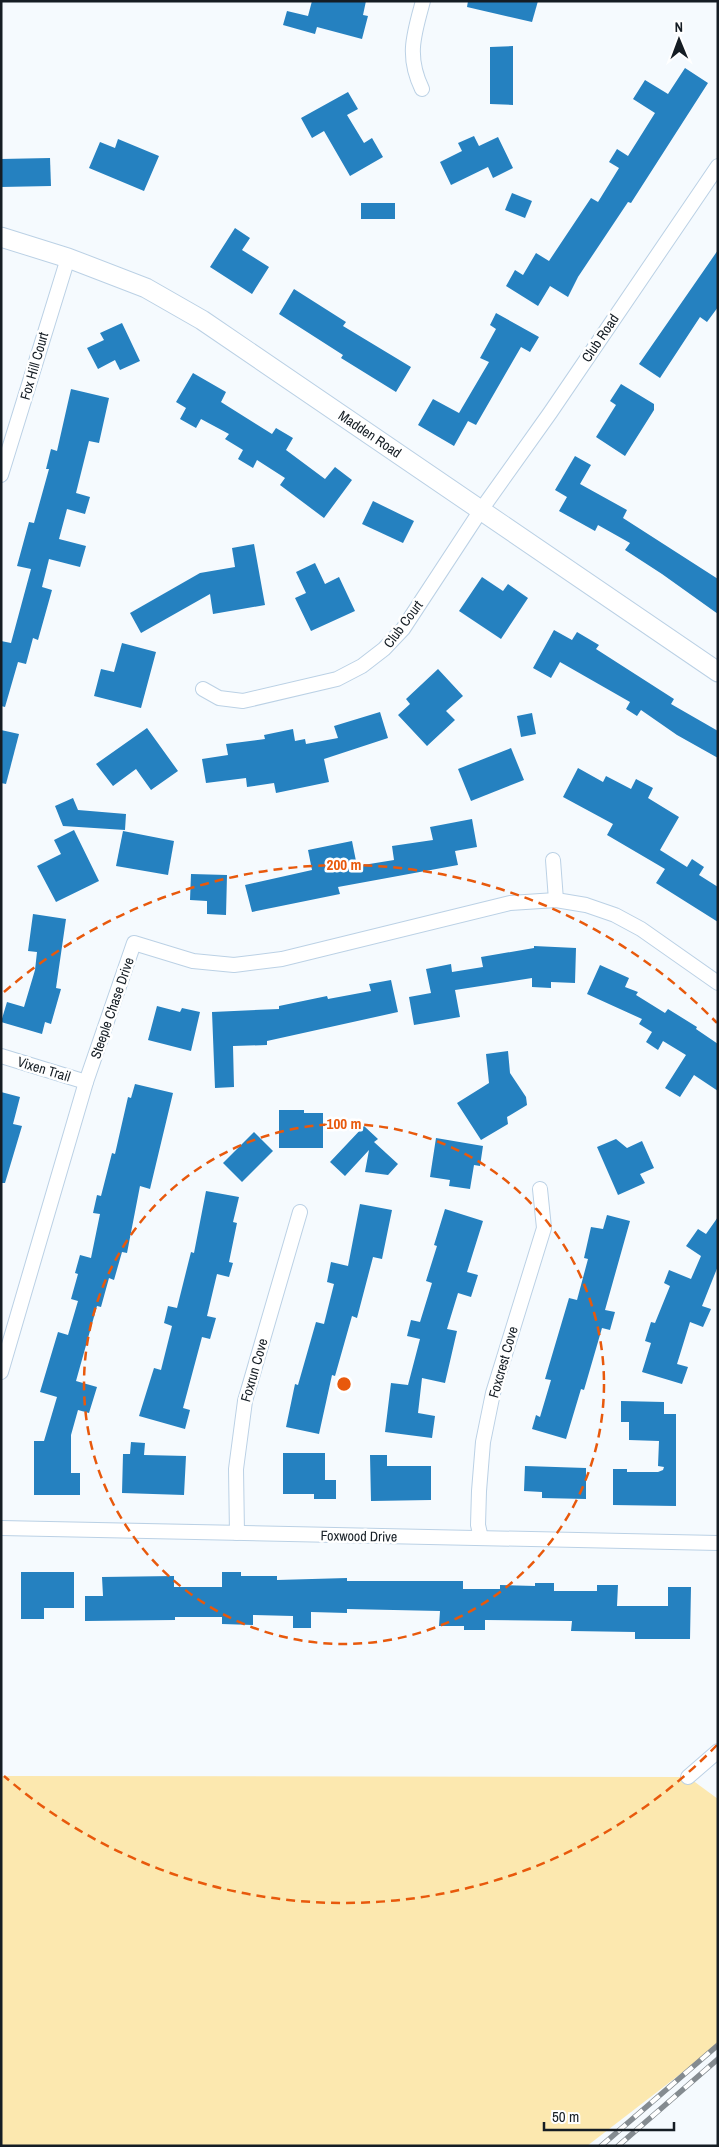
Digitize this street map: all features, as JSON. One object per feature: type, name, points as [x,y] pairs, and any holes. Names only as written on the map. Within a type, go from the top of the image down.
[{"type":"street","points":[[422,89],[416,77],[412,59],[413,39],[424,1]]},
{"type":"street","name":"Club Road","points":[[481,510],[550,413],[718,166]]},
{"type":"street","name":"Madden Road","points":[[1,237],[68,258],[146,288],[202,320],[718,672]]},
{"type":"street","name":"Fox Hill Court","points":[[1,475],[68,258]]},
{"type":"street","name":"Club Court","points":[[203,689],[219,698],[243,701],[320,684],[362,666],[384,650],[403,629],[481,510]]},
{"type":"street","points":[[552,860],[556,900]]},
{"type":"street","name":"Steeple Chase Drive","points":[[1,1372],[86,1082],[134,943],[193,961],[234,966],[282,959],[510,903],[556,900],[586,905],[615,915],[641,929],[718,983]]},
{"type":"street","name":"Vixen Trail","points":[[1,1056],[86,1082]]},
{"type":"street","name":"Foxcrest Cove","points":[[481,1538],[478,1524],[483,1442],[492,1393],[544,1228],[540,1188]]},
{"type":"street","name":"Foxrun Cove","points":[[237,1533],[236,1469],[245,1401],[300,1212]]},
{"type":"street","name":"Foxwood Drive","points":[[1,1528],[718,1543]]},
{"type":"street","points":[[688,1777],[718,1752]]},
{"type":"shaded area","points":[[1,1776],[688,1777],[718,1799],[718,2045],[587,2146],[1,2146]]},
{"type":"building","points":[[312,1],[366,1],[363,15],[368,16],[362,39],[317,27],[315,34],[283,25],[287,11],[308,16]]},
{"type":"building","points":[[468,1],[538,1],[532,22],[467,7]]},
{"type":"building","points":[[513,46],[513,105],[490,104],[490,47]]},
{"type":"building","points":[[685,68],[708,83],[631,203],[628,202],[578,277],[568,297],[550,286],[538,306],[506,286],[515,270],[523,275],[536,253],[549,261],[591,198],[598,202],[619,168],[609,162],[617,149],[628,156],[655,113],[633,99],[645,80],[668,94]]},
{"type":"building","points":[[348,92],[358,109],[347,115],[364,143],[372,138],[383,157],[350,176],[324,131],[312,138],[301,118]]},
{"type":"building","points":[[474,136],[479,146],[498,137],[513,168],[493,178],[488,167],[451,185],[440,162],[462,151],[458,143]]},
{"type":"building","points":[[118,139],[159,156],[144,191],[89,168],[100,142],[115,148]]},
{"type":"building","points":[[50,158],[51,186],[1,187],[1,159]]},
{"type":"building","points":[[512,193],[532,201],[525,218],[505,210]]},
{"type":"building","points":[[361,203],[395,203],[395,219],[361,219]]},
{"type":"building","points":[[235,228],[250,238],[242,250],[269,267],[252,294],[210,267]]},
{"type":"building","points":[[718,250],[718,307],[707,322],[700,317],[660,378],[639,364]]},
{"type":"building","points":[[294,289],[346,322],[343,326],[411,367],[396,392],[341,358],[343,355],[279,314]]},
{"type":"building","points":[[496,313],[539,337],[530,352],[521,347],[476,425],[468,421],[454,446],[418,425],[433,399],[459,413],[489,362],[480,358],[496,329],[490,325]]},
{"type":"building","points":[[122,323],[140,361],[120,370],[115,360],[98,369],[87,348],[104,340],[100,333]]},
{"type":"building","points":[[193,373],[226,392],[221,402],[272,434],[276,428],[293,438],[286,450],[325,479],[335,467],[352,480],[324,518],[280,485],[285,478],[257,460],[253,468],[238,459],[243,450],[225,439],[229,434],[201,419],[196,428],[180,419],[186,408],[176,402]]},
{"type":"building","points":[[621,384],[654,404],[654,410],[625,456],[596,437],[616,405],[610,401]]},
{"type":"building","points":[[71,389],[109,398],[99,443],[89,441],[76,493],[90,497],[85,514],[67,509],[59,539],[86,546],[80,567],[49,559],[42,587],[52,590],[38,640],[33,638],[26,664],[18,662],[5,707],[1,706],[1,641],[11,643],[31,569],[17,566],[29,522],[34,523],[49,469],[46,469],[51,449],[57,451]]},
{"type":"building","points":[[575,456],[591,465],[580,484],[627,510],[623,518],[718,579],[718,614],[625,550],[630,543],[598,525],[595,531],[559,511],[567,497],[555,490]]},
{"type":"building","points":[[373,501],[414,521],[403,543],[362,524]]},
{"type":"building","points":[[254,544],[265,605],[213,614],[210,594],[141,633],[130,613],[200,573],[235,567],[232,548]]},
{"type":"building","points":[[315,563],[325,584],[339,577],[355,611],[311,631],[295,598],[306,593],[296,572]]},
{"type":"building","points":[[482,577],[503,591],[508,584],[528,598],[501,639],[459,611]]},
{"type":"building","points":[[554,630],[572,640],[577,632],[599,645],[596,649],[674,699],[671,704],[718,731],[718,758],[677,735],[641,710],[637,716],[626,709],[630,702],[560,662],[551,678],[533,668]]},
{"type":"building","points":[[122,643],[156,652],[141,708],[94,696],[101,669],[114,672]]},
{"type":"building","points":[[438,669],[463,696],[446,711],[455,720],[427,746],[398,715],[410,704],[406,699]]},
{"type":"building","points":[[380,712],[388,738],[324,759],[329,782],[276,793],[274,783],[247,787],[246,778],[206,783],[202,759],[228,755],[226,744],[265,739],[264,735],[293,729],[295,741],[305,739],[306,744],[338,738],[334,726]]},
{"type":"building","points":[[532,713],[536,734],[521,737],[517,716]]},
{"type":"building","points":[[147,728],[178,771],[151,790],[136,769],[113,786],[96,764]]},
{"type":"building","points":[[1,730],[19,734],[6,784],[1,783]]},
{"type":"building","points":[[511,748],[524,780],[471,801],[458,769]]},
{"type":"building","points":[[578,768],[603,782],[606,776],[631,789],[636,779],[653,788],[648,798],[679,817],[660,850],[687,867],[692,859],[704,867],[699,875],[718,887],[718,922],[656,883],[665,869],[607,835],[613,824],[563,797]]},
{"type":"building","points":[[73,798],[78,810],[126,814],[125,830],[63,826],[55,806]]},
{"type":"building","points":[[472,819],[477,847],[455,851],[458,865],[338,887],[340,894],[252,912],[245,885],[312,870],[308,850],[352,841],[357,866],[394,860],[392,846],[433,840],[430,827]]},
{"type":"building","points":[[74,830],[99,881],[56,902],[37,866],[61,854],[54,840]]},
{"type":"building","points":[[123,831],[174,841],[168,875],[116,866]]},
{"type":"building","points":[[191,874],[227,875],[226,915],[207,914],[207,901],[190,900]]},
{"type":"building","points":[[33,914],[66,919],[56,988],[61,989],[51,1024],[45,1022],[42,1034],[1,1022],[7,1002],[24,1007],[35,970],[37,952],[28,951]]},
{"type":"building","points":[[534,946],[576,948],[575,983],[551,982],[551,988],[532,987],[532,978],[455,990],[460,1017],[414,1025],[409,997],[431,993],[426,969],[451,964],[452,972],[483,967],[481,957],[534,948]]},
{"type":"building","points":[[600,965],[629,978],[625,987],[638,992],[636,995],[665,1013],[668,1009],[697,1027],[696,1029],[718,1044],[718,1091],[694,1075],[680,1097],[665,1088],[686,1055],[663,1041],[658,1050],[646,1042],[652,1032],[639,1024],[642,1019],[587,994]]},
{"type":"building","points":[[391,980],[398,1012],[267,1041],[267,1045],[233,1046],[234,1087],[215,1088],[212,1012],[279,1009],[279,1006],[327,996],[328,999],[371,991],[369,984]]},
{"type":"building","points":[[157,1006],[180,1012],[182,1008],[200,1012],[191,1051],[148,1040]]},
{"type":"building","points":[[508,1051],[510,1073],[526,1097],[527,1105],[507,1117],[508,1124],[481,1140],[457,1103],[489,1083],[486,1054]]},
{"type":"building","points":[[135,1084],[173,1093],[150,1189],[140,1186],[127,1253],[122,1252],[114,1280],[109,1278],[101,1307],[97,1306],[76,1381],[97,1387],[89,1413],[78,1410],[71,1435],[71,1473],[80,1473],[80,1495],[34,1495],[34,1441],[44,1441],[57,1397],[40,1392],[58,1332],[68,1335],[78,1301],[71,1299],[78,1274],[75,1273],[80,1255],[91,1258],[100,1214],[93,1213],[97,1195],[101,1196],[112,1153],[115,1154],[128,1097],[131,1098]]},
{"type":"building","points":[[1,1092],[20,1097],[13,1124],[22,1126],[5,1183],[1,1183]]},
{"type":"building","points":[[279,1110],[304,1110],[304,1113],[323,1113],[323,1148],[279,1148]]},
{"type":"building","points":[[364,1126],[378,1139],[374,1142],[398,1164],[388,1175],[365,1172],[369,1150],[345,1176],[330,1162]]},
{"type":"building","points":[[254,1132],[273,1151],[242,1182],[223,1163]]},
{"type":"building","points":[[436,1138],[483,1146],[480,1166],[474,1165],[470,1189],[449,1186],[450,1180],[430,1177]]},
{"type":"building","points":[[616,1139],[627,1148],[642,1141],[654,1168],[640,1174],[645,1183],[618,1195],[597,1147]]},
{"type":"building","points":[[206,1191],[239,1197],[233,1222],[237,1223],[229,1262],[233,1263],[229,1277],[217,1274],[207,1316],[216,1318],[210,1339],[202,1337],[183,1408],[190,1410],[185,1429],[139,1416],[154,1368],[161,1370],[172,1326],[164,1323],[168,1306],[177,1308],[191,1252],[194,1253]]},
{"type":"building","points":[[360,1204],[392,1210],[382,1259],[373,1257],[357,1318],[352,1316],[335,1376],[332,1375],[319,1434],[286,1427],[295,1384],[298,1385],[316,1322],[324,1324],[334,1284],[327,1282],[331,1262],[348,1266]]},
{"type":"building","points":[[445,1209],[483,1221],[467,1272],[478,1275],[471,1297],[458,1293],[447,1329],[457,1331],[445,1383],[422,1378],[418,1413],[435,1416],[432,1438],[385,1432],[391,1383],[408,1385],[420,1339],[407,1336],[411,1320],[420,1322],[432,1283],[426,1281],[437,1246],[434,1245]]},
{"type":"building","points":[[607,1215],[630,1221],[605,1310],[615,1312],[610,1330],[602,1328],[584,1390],[581,1389],[566,1439],[532,1429],[536,1415],[540,1417],[551,1380],[545,1379],[569,1298],[577,1300],[588,1259],[584,1258],[591,1227],[603,1229]]},
{"type":"building","points":[[718,1217],[718,1266],[702,1306],[711,1309],[703,1327],[690,1322],[677,1364],[688,1367],[682,1384],[642,1372],[651,1343],[645,1341],[651,1322],[655,1323],[670,1286],[664,1283],[669,1270],[691,1279],[701,1256],[686,1246],[698,1229],[706,1234]]},
{"type":"building","points":[[621,1401],[664,1402],[664,1414],[676,1414],[676,1506],[613,1505],[613,1469],[627,1469],[627,1472],[658,1472],[663,1470],[664,1467],[658,1466],[659,1441],[629,1440],[629,1422],[621,1422]]},
{"type":"building","points":[[131,1442],[145,1443],[144,1455],[186,1456],[184,1495],[122,1493],[123,1454],[130,1454]]},
{"type":"building","points":[[283,1453],[325,1453],[325,1480],[336,1480],[336,1499],[314,1499],[314,1494],[283,1494]]},
{"type":"building","points":[[370,1455],[387,1455],[387,1466],[431,1466],[431,1500],[371,1501]]},
{"type":"building","points":[[525,1466],[586,1468],[586,1499],[542,1498],[542,1492],[524,1491]]},
{"type":"building","points":[[21,1572],[74,1572],[74,1608],[44,1608],[44,1619],[21,1619]]},
{"type":"building","points":[[222,1572],[241,1572],[241,1576],[277,1576],[277,1580],[347,1578],[347,1581],[463,1581],[463,1589],[500,1589],[500,1585],[535,1586],[535,1583],[554,1583],[554,1591],[597,1591],[597,1585],[618,1585],[617,1606],[668,1606],[668,1587],[691,1587],[690,1639],[635,1639],[635,1632],[571,1631],[572,1621],[485,1620],[485,1630],[464,1630],[464,1626],[439,1626],[440,1611],[347,1609],[347,1613],[311,1612],[311,1628],[293,1628],[293,1616],[253,1615],[253,1625],[222,1624],[222,1617],[175,1617],[175,1620],[85,1621],[85,1596],[103,1596],[102,1577],[174,1576],[174,1587],[222,1587]]},
{"type":"railway","points":[[601,2146],[718,2045]]},
{"type":"railway","points":[[618,2146],[718,2059]]}]
